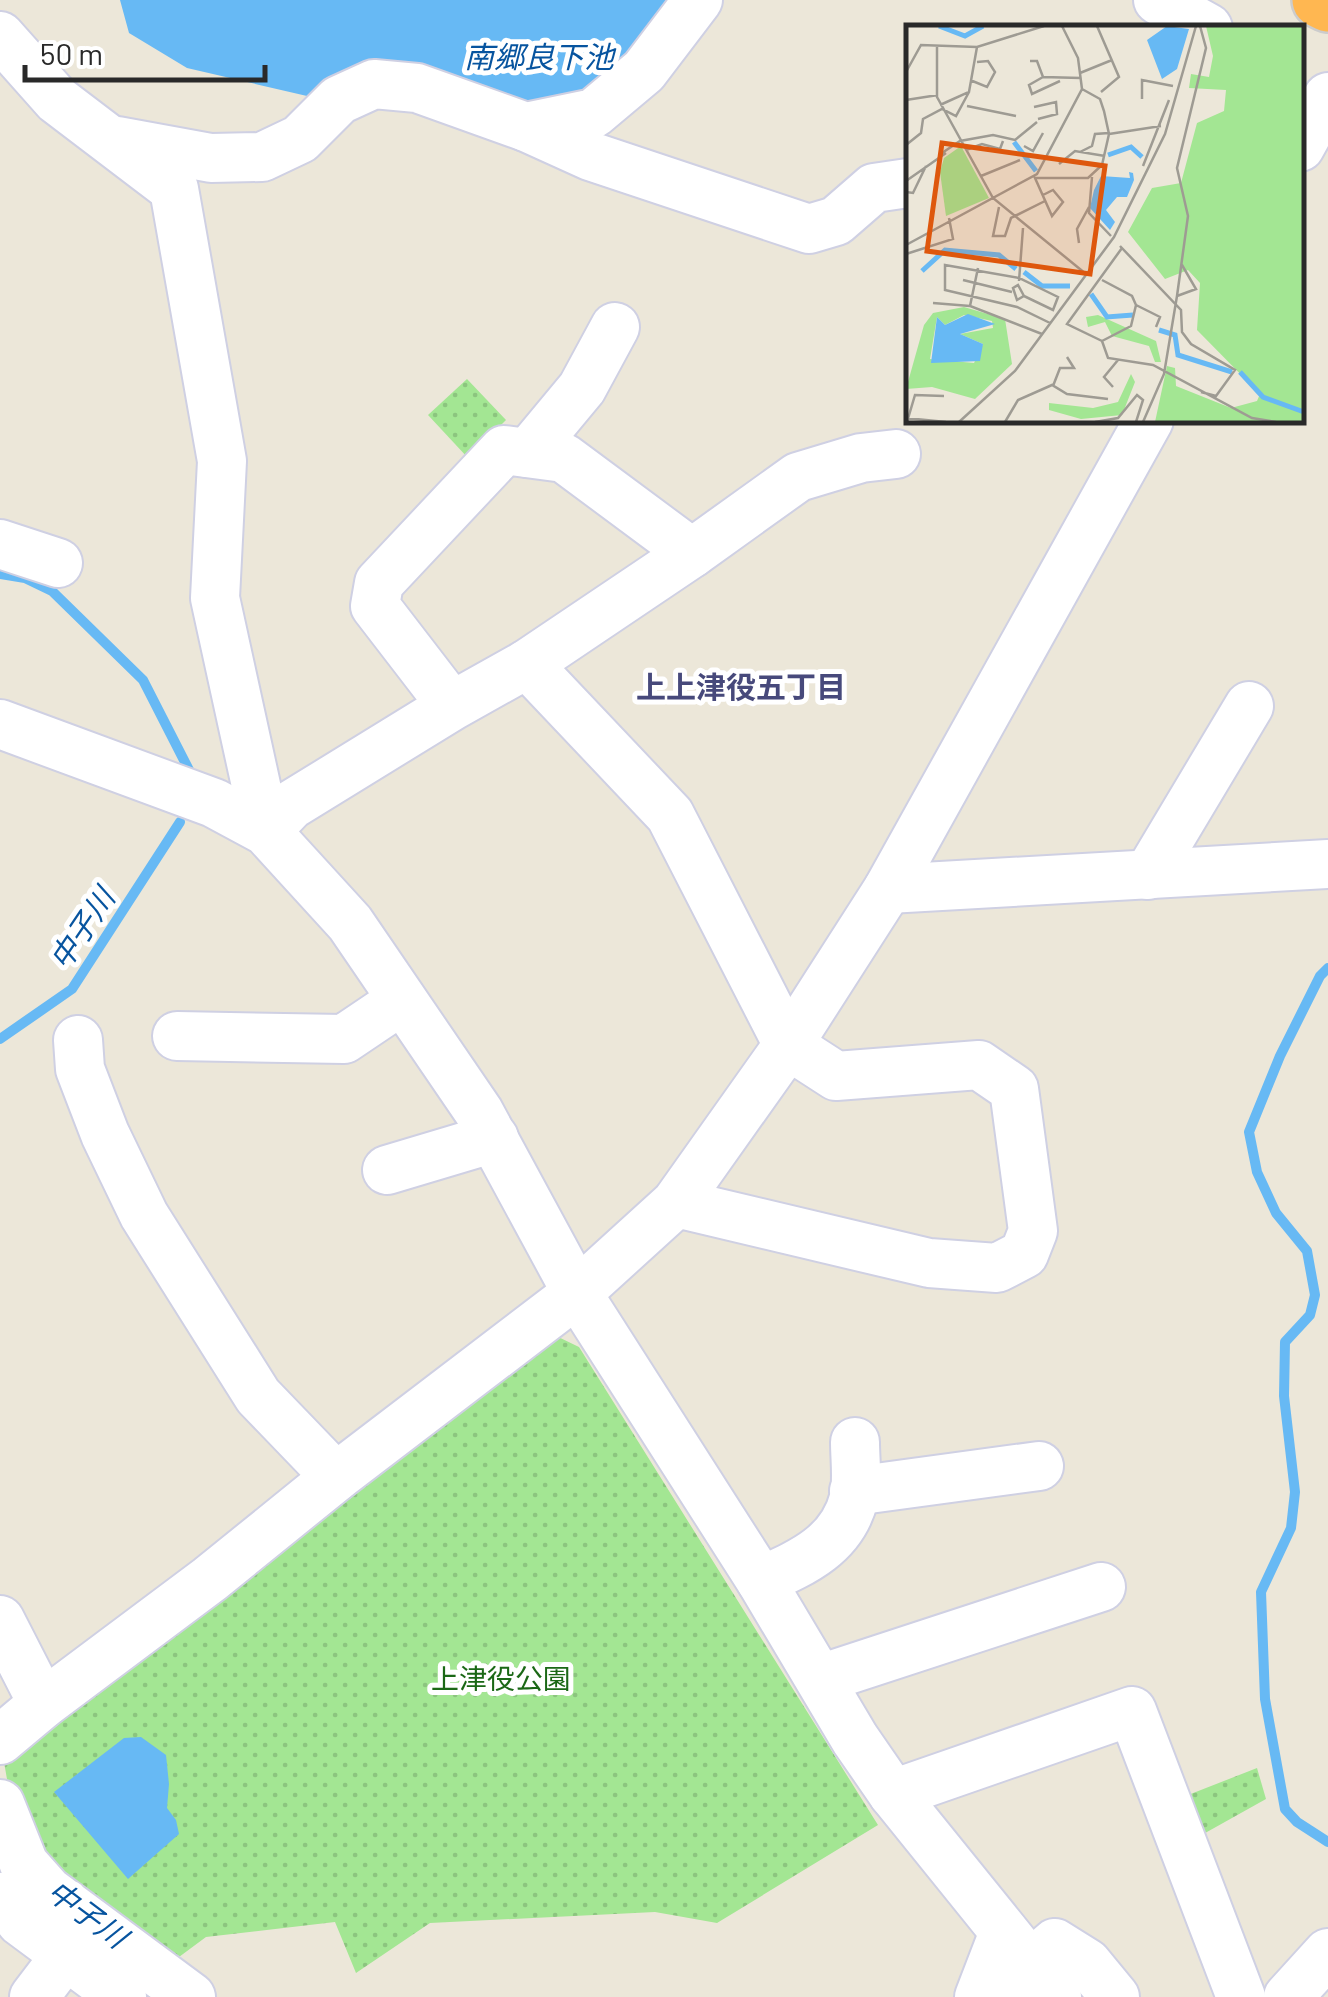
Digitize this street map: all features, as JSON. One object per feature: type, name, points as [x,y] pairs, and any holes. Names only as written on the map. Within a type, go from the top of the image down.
[{"type":"highway","points":[[1320,0],[1328,4]]},
{"type":"street","points":[[526,127],[594,113],[644,71],[698,0]]},
{"type":"street","points":[[1158,0],[1203,25]]},
{"type":"street","points":[[1,31],[57,100],[174,189],[222,461],[215,598],[266,830]]},
{"type":"street","points":[[1303,80],[1328,95],[1303,141]]},
{"type":"street","points":[[105,138],[211,158],[262,157],[300,139],[338,100],[374,84],[417,88],[526,127],[590,156],[809,230],[836,221],[874,188],[906,183]]},
{"type":"street","points":[[528,453],[582,388],[615,326]]},
{"type":"street","points":[[0,1740],[577,1293],[676,1203],[788,1045],[888,889],[1148,422]]},
{"type":"street","points":[[452,706],[375,606],[379,583],[504,450],[564,458],[692,553]]},
{"type":"street","points":[[266,830],[291,805],[527,664],[798,477],[861,458],[896,454]]},
{"type":"street","points":[[0,544],[58,564]]},
{"type":"street","points":[[527,664],[670,815],[788,1045],[836,1076],[979,1065],[1014,1088],[1033,1230],[1024,1254],[997,1268],[928,1263],[676,1203]]},
{"type":"street","points":[[1148,875],[1249,706]]},
{"type":"street","points":[[0,724],[214,803],[266,830],[350,924],[494,1138],[577,1293],[893,1794],[1028,1973]]},
{"type":"street","points":[[888,889],[1328,864]]},
{"type":"street","points":[[176,1036],[344,1040],[402,1000]]},
{"type":"street","points":[[78,1040],[80,1070],[144,1215],[258,1396],[336,1477]]},
{"type":"street","points":[[388,1170],[494,1138]]},
{"type":"street","points":[[761,1581],[810,1559],[833,1539],[854,1498],[856,1442]]},
{"type":"street","points":[[854,1491],[1039,1466]]},
{"type":"street","points":[[820,1679],[1102,1587]]},
{"type":"street","points":[[0,1620],[43,1704]]},
{"type":"street","points":[[893,1794],[1132,1711],[1241,1997]]},
{"type":"street","points":[[0,1804],[24,1864],[48,1891],[176,1993]]},
{"type":"street","points":[[0,1897],[21,1922],[122,1997]]},
{"type":"street","points":[[980,1997],[1028,1973],[1055,1943],[1087,1963],[1115,1997]]},
{"type":"street","points":[[1288,1997],[1328,1953]]},
{"type":"street","points":[[34,1997],[66,1955]]},
{"type":"green space","points":[[467,379],[506,420],[468,458],[428,415]]},
{"type":"green space","name":"上津役公園","points":[[550,1333],[579,1347],[878,1825],[717,1923],[655,1912],[430,1923],[356,1973],[335,1922],[206,1937],[179,1957],[41,1859],[11,1802],[4,1762]]},
{"type":"green space","points":[[1257,1768],[1266,1799],[1198,1837],[1183,1797]]},
{"type":"water","name":"南郷良下池","points":[[120,0],[686,0],[628,71],[539,115],[307,96],[187,68],[129,33]]},
{"type":"water","points":[[141,1737],[166,1755],[167,1808],[176,1820],[179,1834],[128,1879],[54,1792],[124,1738]]},
{"type":"waterway","name":"中子川","points":[[0,574],[25,578],[52,591],[143,680],[189,770]]},
{"type":"waterway","name":"中子川","points":[[0,1039],[72,989],[180,822]]},
{"type":"waterway","points":[[1328,968],[1320,976],[1280,1056],[1249,1132],[1257,1172],[1276,1213],[1307,1251],[1315,1295],[1310,1315],[1285,1342],[1284,1396],[1295,1492],[1291,1528],[1261,1592],[1265,1699],[1285,1809],[1297,1822],[1328,1842]]},
{"type":"district","name":"上上津役五丁目","points":[[741,686]]}]
